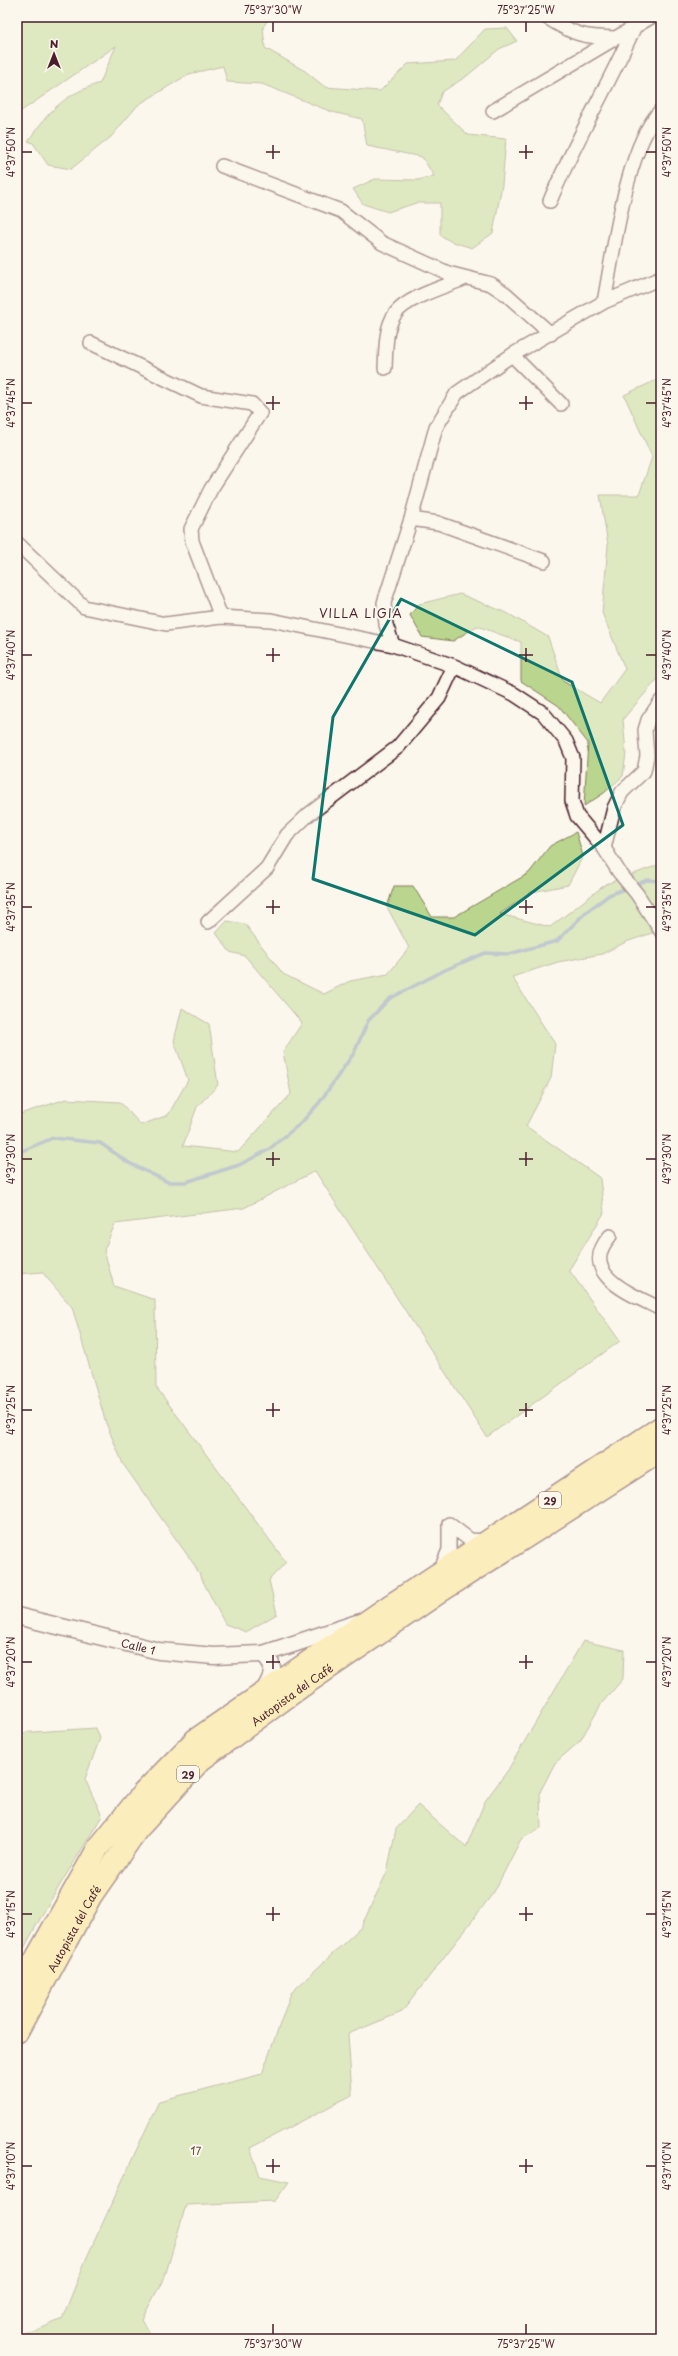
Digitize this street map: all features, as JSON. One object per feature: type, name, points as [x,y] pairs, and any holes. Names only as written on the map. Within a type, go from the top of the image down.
[{"type":"highway","name":"Autopista del Café","points":[[17,1992],[98,1848],[142,1794],[195,1740],[440,1572],[661,1427]]},
{"type":"highway","name":"Autopista del Café","points":[[17,2032],[91,1896],[137,1830],[201,1760],[301,1687],[440,1592],[661,1451]]},
{"type":"street","points":[[546,17],[572,32],[591,37],[616,38]]},
{"type":"street","points":[[493,111],[651,17],[661,22]]},
{"type":"street","points":[[550,201],[562,174],[614,74],[634,28]]},
{"type":"street","points":[[604,302],[630,172],[649,125],[661,110]]},
{"type":"street","points":[[222,166],[341,212],[382,243],[466,278],[491,284],[506,294],[551,334]]},
{"type":"street","points":[[385,368],[386,337],[395,314],[409,302],[466,278]]},
{"type":"street","points":[[393,645],[386,625],[384,603],[411,518],[436,427],[457,393],[512,355],[551,334],[604,302],[661,278]]},
{"type":"street","points":[[91,343],[201,396],[252,404],[260,413],[211,489],[191,529],[192,541],[221,617]]},
{"type":"street","points":[[512,355],[561,404]]},
{"type":"street","points":[[411,518],[438,523],[544,561]]},
{"type":"street","points":[[17,543],[84,607],[166,624],[221,617],[271,620],[393,645],[454,666],[526,701],[543,713],[566,741],[573,758],[572,802],[577,816],[604,848],[619,872],[637,894],[661,931]]},
{"type":"street","points":[[208,922],[266,868],[287,835],[308,815],[398,747],[439,698],[454,666]]},
{"type":"street","points":[[604,848],[614,808],[622,792],[644,771],[647,756],[645,730],[648,720],[661,701]]},
{"type":"street","points":[[610,1236],[602,1246],[600,1256],[603,1271],[613,1284],[661,1309]]},
{"type":"street","points":[[440,1572],[449,1550],[449,1524],[470,1540],[487,1541]]},
{"type":"street","name":"Calle 1","points":[[17,1616],[159,1651],[214,1656],[263,1654],[372,1618]]},
{"type":"street","points":[[262,1694],[272,1678],[273,1668],[270,1659],[263,1654]]},
{"type":"highlighted area","points":[[401,599],[572,682],[623,825],[475,935],[313,879],[333,717]]},
{"type":"green space","points":[[17,17],[270,17],[263,27],[265,48],[305,71],[325,87],[380,91],[408,64],[455,61],[485,29],[507,28],[517,41],[499,49],[467,76],[442,92],[437,105],[468,135],[506,139],[502,185],[493,233],[472,248],[450,241],[440,235],[440,203],[416,203],[388,212],[363,204],[353,189],[375,179],[418,180],[434,176],[422,157],[367,146],[362,119],[332,112],[262,84],[227,82],[223,66],[189,74],[138,105],[111,137],[71,169],[48,165],[33,143],[28,141],[43,121],[58,105],[76,93],[100,83],[116,46],[17,114]]},
{"type":"green space","points":[[661,378],[661,675],[623,719],[626,753],[623,776],[604,793],[584,806],[588,743],[559,706],[521,681],[521,642],[477,626],[453,641],[422,637],[410,615],[419,604],[460,594],[507,613],[548,637],[563,681],[600,703],[625,669],[602,613],[608,545],[600,495],[639,495],[652,457],[624,395]]},
{"type":"green space","points":[[576,832],[583,856],[568,885],[532,892],[500,914],[550,927],[606,884],[661,864],[661,930],[626,942],[602,954],[558,962],[512,977],[555,1044],[551,1078],[526,1126],[600,1178],[604,1213],[569,1270],[620,1341],[487,1437],[315,1171],[244,1208],[115,1224],[104,1250],[114,1286],[155,1300],[156,1387],[286,1562],[269,1580],[277,1614],[246,1632],[225,1624],[195,1566],[123,1464],[106,1423],[72,1307],[42,1272],[17,1274],[17,1115],[66,1099],[120,1102],[141,1125],[168,1115],[188,1080],[174,1041],[182,1008],[209,1024],[218,1085],[197,1107],[183,1146],[238,1152],[291,1094],[283,1052],[302,1023],[245,956],[230,952],[216,933],[227,921],[245,924],[283,974],[324,994],[350,981],[388,974],[409,948],[387,907],[394,886],[413,886],[432,917],[454,917],[529,873],[550,846]]},
{"type":"green space","name":"17","points":[[583,1641],[624,1650],[623,1679],[602,1703],[580,1741],[555,1763],[540,1792],[541,1828],[521,1839],[494,1892],[402,2012],[348,2034],[352,2095],[250,2148],[260,2176],[289,2182],[275,2201],[186,2205],[165,2276],[142,2319],[153,2339],[17,2339],[17,2335],[33,2332],[62,2319],[87,2257],[159,2101],[262,2074],[291,1993],[361,1927],[387,1872],[396,1829],[418,1805],[466,1847],[485,1801],[508,1770]]},
{"type":"green space","points":[[96,1728],[100,1738],[85,1779],[102,1816],[46,1908],[17,1961],[17,1733]]},
{"type":"waterway","points":[[633,886],[647,880],[661,881]]},
{"type":"waterway","points":[[17,1153],[53,1138],[100,1143],[129,1163],[168,1182],[186,1182],[239,1165],[268,1150],[301,1123],[319,1103],[354,1053],[368,1021],[389,999],[445,970],[485,953],[509,954],[557,941],[585,913],[609,895],[627,888]]},
{"type":"district","name":"VILLA LIGIA","points":[[361,613]]}]
